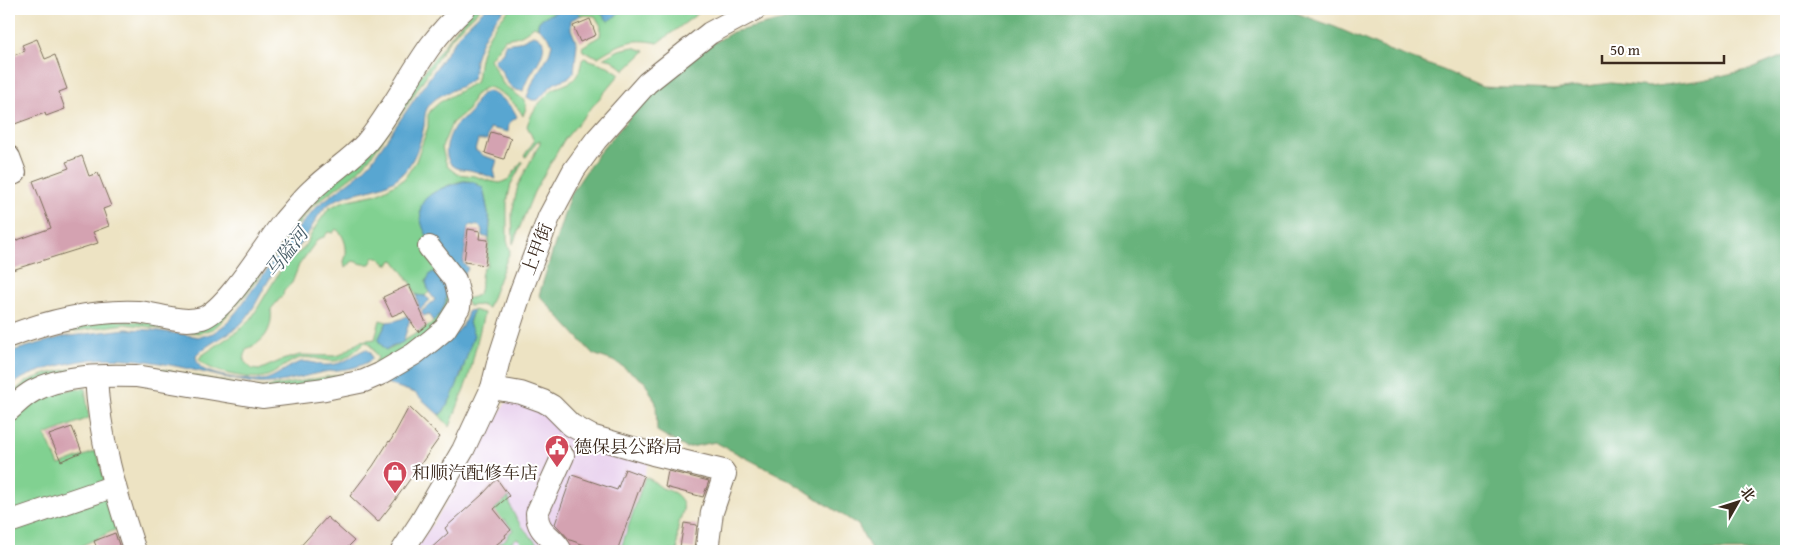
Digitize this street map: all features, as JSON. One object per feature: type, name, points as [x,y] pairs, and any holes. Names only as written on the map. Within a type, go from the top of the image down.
[{"type":"street","points":[[9,336],[52,321],[97,313],[140,312],[193,319],[210,314],[221,306],[283,222],[312,189],[354,156],[366,143],[431,46],[443,30],[464,9]]},
{"type":"street","name":"上甲街","points":[[387,551],[446,463],[468,416],[481,385],[487,356],[510,284],[541,211],[567,164],[610,107],[641,75],[688,38],[734,9]]},
{"type":"street","name":"上甲街","points":[[402,551],[463,450],[492,388],[503,344],[524,283],[549,217],[574,170],[596,140],[647,83],[710,34],[755,9]]},
{"type":"street","points":[[9,157],[15,173],[9,176]]},
{"type":"street","points":[[9,410],[33,391],[46,386],[62,381],[96,377],[136,376],[262,397],[325,389],[364,381],[393,367],[432,340],[445,329],[458,308],[460,299],[455,280],[429,247]]},
{"type":"street","points":[[96,377],[100,423],[115,486],[135,551]]},
{"type":"street","points":[[492,388],[521,393],[543,400],[552,406],[571,425],[591,436],[723,472],[725,474],[712,512],[707,551]]},
{"type":"street","points":[[561,551],[558,544],[540,528],[537,522],[537,513],[563,456]]},
{"type":"street","points":[[9,522],[115,486]]},
{"type":"shaded area","name":"德保县公路局","points":[[516,399],[650,458],[620,551],[414,551],[444,507],[504,405],[510,400]]},
{"type":"green space","points":[[472,9],[480,9],[449,41],[369,159],[356,173],[311,207],[245,295],[213,329],[199,333],[125,324],[62,333],[31,340],[9,348],[9,342],[101,319],[187,325],[257,268],[406,95]]},
{"type":"green space","points":[[510,9],[561,9],[543,18],[538,23],[538,28],[534,26],[521,35],[505,39],[490,59],[503,84],[524,100],[526,107],[523,116],[508,98],[488,87],[474,96],[468,110],[452,123],[442,147],[448,167],[457,174],[475,176],[489,181],[500,183],[509,179],[523,162],[511,184],[507,202],[507,240],[510,251],[488,308],[481,305],[469,306],[465,299],[474,297],[479,293],[482,272],[487,265],[490,222],[483,188],[472,182],[465,181],[446,186],[432,194],[421,209],[421,221],[435,249],[428,244],[425,247],[446,276],[452,289],[453,303],[451,310],[444,322],[434,332],[409,351],[381,367],[351,377],[264,393],[242,391],[204,382],[155,374],[102,370],[52,378],[29,388],[9,403],[9,395],[27,381],[46,374],[83,366],[109,363],[142,365],[254,388],[361,371],[371,367],[378,358],[369,343],[365,342],[344,359],[332,361],[301,358],[273,373],[257,378],[219,371],[203,364],[199,359],[251,319],[283,266],[303,249],[329,208],[344,201],[377,194],[404,179],[416,161],[428,127],[428,115],[431,110],[440,102],[476,82],[484,45],[495,26]],"holes":[[[336,229],[344,239],[346,248],[345,268],[353,261],[370,264],[374,257],[378,257],[386,264],[390,264],[394,260],[407,280],[410,281],[416,295],[425,296],[429,292],[426,282],[430,274],[433,272],[437,275],[446,296],[442,311],[425,328],[388,350],[378,340],[387,322],[380,320],[375,339],[361,341],[340,355],[300,355],[259,370],[252,369],[244,361],[246,349],[263,339],[271,323],[271,309],[283,295],[284,290],[292,283],[299,265],[318,239],[324,237],[328,232],[333,233]]]},
{"type":"green space","points":[[574,9],[597,9],[608,21],[623,9],[704,9],[658,43],[633,41],[613,48],[598,57],[583,51],[582,47],[600,36],[601,26],[595,16],[581,15]]},
{"type":"green space","points":[[830,9],[1285,9],[1335,27],[1482,87],[1553,90],[1611,83],[1649,87],[1703,80],[1751,69],[1786,55],[1786,551],[872,551],[858,525],[789,480],[715,442],[686,448],[657,431],[656,403],[645,382],[616,362],[593,354],[539,295],[570,195],[598,154],[631,116],[671,76],[700,51],[733,32]]},
{"type":"green space","points":[[633,47],[645,51],[625,70],[612,60],[604,58],[619,50]]},
{"type":"green space","points":[[584,58],[608,66],[620,74],[564,140],[534,192],[513,244],[512,213],[518,185],[540,143],[540,141],[537,141],[526,157],[524,156],[534,141],[527,126],[529,120],[536,107],[551,91],[576,77]]},
{"type":"green space","points":[[473,310],[484,313],[469,376],[450,427],[438,414],[444,411],[462,374],[472,341],[469,323]]},
{"type":"green space","points":[[85,388],[89,418],[45,435],[59,465],[97,451],[105,484],[9,516],[9,480],[12,478],[9,471],[9,420],[19,411],[54,392]]},
{"type":"green space","points":[[645,477],[676,494],[682,502],[683,510],[679,522],[677,542],[678,551],[620,551]]},
{"type":"green space","points":[[106,496],[121,527],[81,546],[83,551],[9,551],[9,527]]},
{"type":"green space","points":[[509,497],[510,505],[517,519],[544,551],[530,551],[517,538],[500,551],[496,547],[513,530],[505,520],[497,526],[482,520]]},
{"type":"water","name":"马隘河","points":[[485,9],[505,9],[483,39],[475,60],[472,79],[437,98],[428,107],[419,145],[402,174],[385,185],[347,195],[329,204],[318,216],[300,246],[272,275],[251,312],[242,323],[196,356],[200,366],[208,372],[253,380],[267,379],[301,362],[325,365],[340,363],[366,349],[370,352],[372,359],[367,363],[283,381],[257,383],[154,362],[122,359],[89,360],[48,369],[24,377],[9,387],[9,352],[62,337],[126,329],[152,330],[200,337],[213,333],[226,324],[294,233],[317,206],[357,176],[371,162],[461,32]]},
{"type":"water","points":[[561,9],[574,9],[581,15],[571,20],[571,29],[577,44],[574,72],[570,77],[555,83],[538,100],[532,100],[527,97],[535,77],[549,55],[552,44],[549,37],[538,28],[538,23],[543,18]]},
{"type":"water","points":[[597,9],[623,9],[608,21]]},
{"type":"water","points":[[533,35],[543,41],[542,54],[523,91],[519,91],[508,83],[494,60],[503,52],[505,44],[519,42]]},
{"type":"water","points":[[489,91],[509,105],[517,117],[509,123],[508,132],[490,128],[487,140],[478,140],[475,150],[484,156],[497,160],[494,170],[496,179],[455,167],[450,163],[447,153],[448,141],[455,126],[470,113],[479,97]]},
{"type":"water","points":[[464,181],[473,182],[483,188],[490,222],[489,238],[482,236],[482,229],[479,226],[471,225],[468,228],[463,263],[468,268],[460,279],[428,238],[422,226],[420,213],[421,205],[431,194],[442,188]]},
{"type":"water","points":[[433,272],[443,283],[446,296],[442,310],[433,321],[428,314],[424,316],[421,312],[435,300],[429,292],[426,282]]},
{"type":"water","points":[[416,295],[425,296],[430,300],[410,319],[403,342],[385,350],[378,340],[387,322],[404,318],[419,307]]},
{"type":"water","points":[[473,310],[469,323],[474,335],[456,387],[441,414],[438,414],[415,393],[386,383],[383,386],[383,382],[449,339],[463,323],[468,311]]},
{"type":"building","points":[[590,19],[596,35],[580,42],[573,26]]},
{"type":"building","points":[[37,39],[45,59],[55,55],[67,89],[59,92],[65,109],[46,116],[45,113],[12,125],[9,116],[9,57],[25,51],[22,45]]},
{"type":"building","points":[[491,132],[511,138],[504,159],[485,153]]},
{"type":"building","points":[[82,156],[89,176],[98,173],[111,206],[103,209],[109,226],[93,232],[98,243],[9,271],[9,243],[51,228],[33,181],[69,168],[66,162]]},
{"type":"building","points":[[468,229],[480,231],[479,239],[488,240],[485,265],[464,262]]},
{"type":"building","points":[[409,285],[427,325],[418,332],[404,311],[392,316],[383,297]]},
{"type":"building","points":[[409,407],[440,437],[378,522],[350,496],[390,442]]},
{"type":"building","points":[[72,427],[82,452],[61,461],[49,435]]},
{"type":"building","points":[[625,469],[644,476],[617,551],[602,551],[570,540],[555,524],[572,475],[617,490]]},
{"type":"building","points":[[668,471],[709,481],[703,497],[665,487]]},
{"type":"building","points":[[497,479],[509,496],[494,509],[511,530],[505,535],[506,537],[488,551],[428,551],[448,533],[445,528]]},
{"type":"building","points":[[327,517],[354,541],[344,551],[296,551]]},
{"type":"building","points":[[684,523],[697,525],[694,549],[680,547]]},
{"type":"building","points":[[115,533],[121,551],[98,551],[94,541]]},
{"type":"place","name":"德保县公路局","points":[[557,468]]},
{"type":"place","name":"和顺汽配修车店","points":[[395,494]]}]
